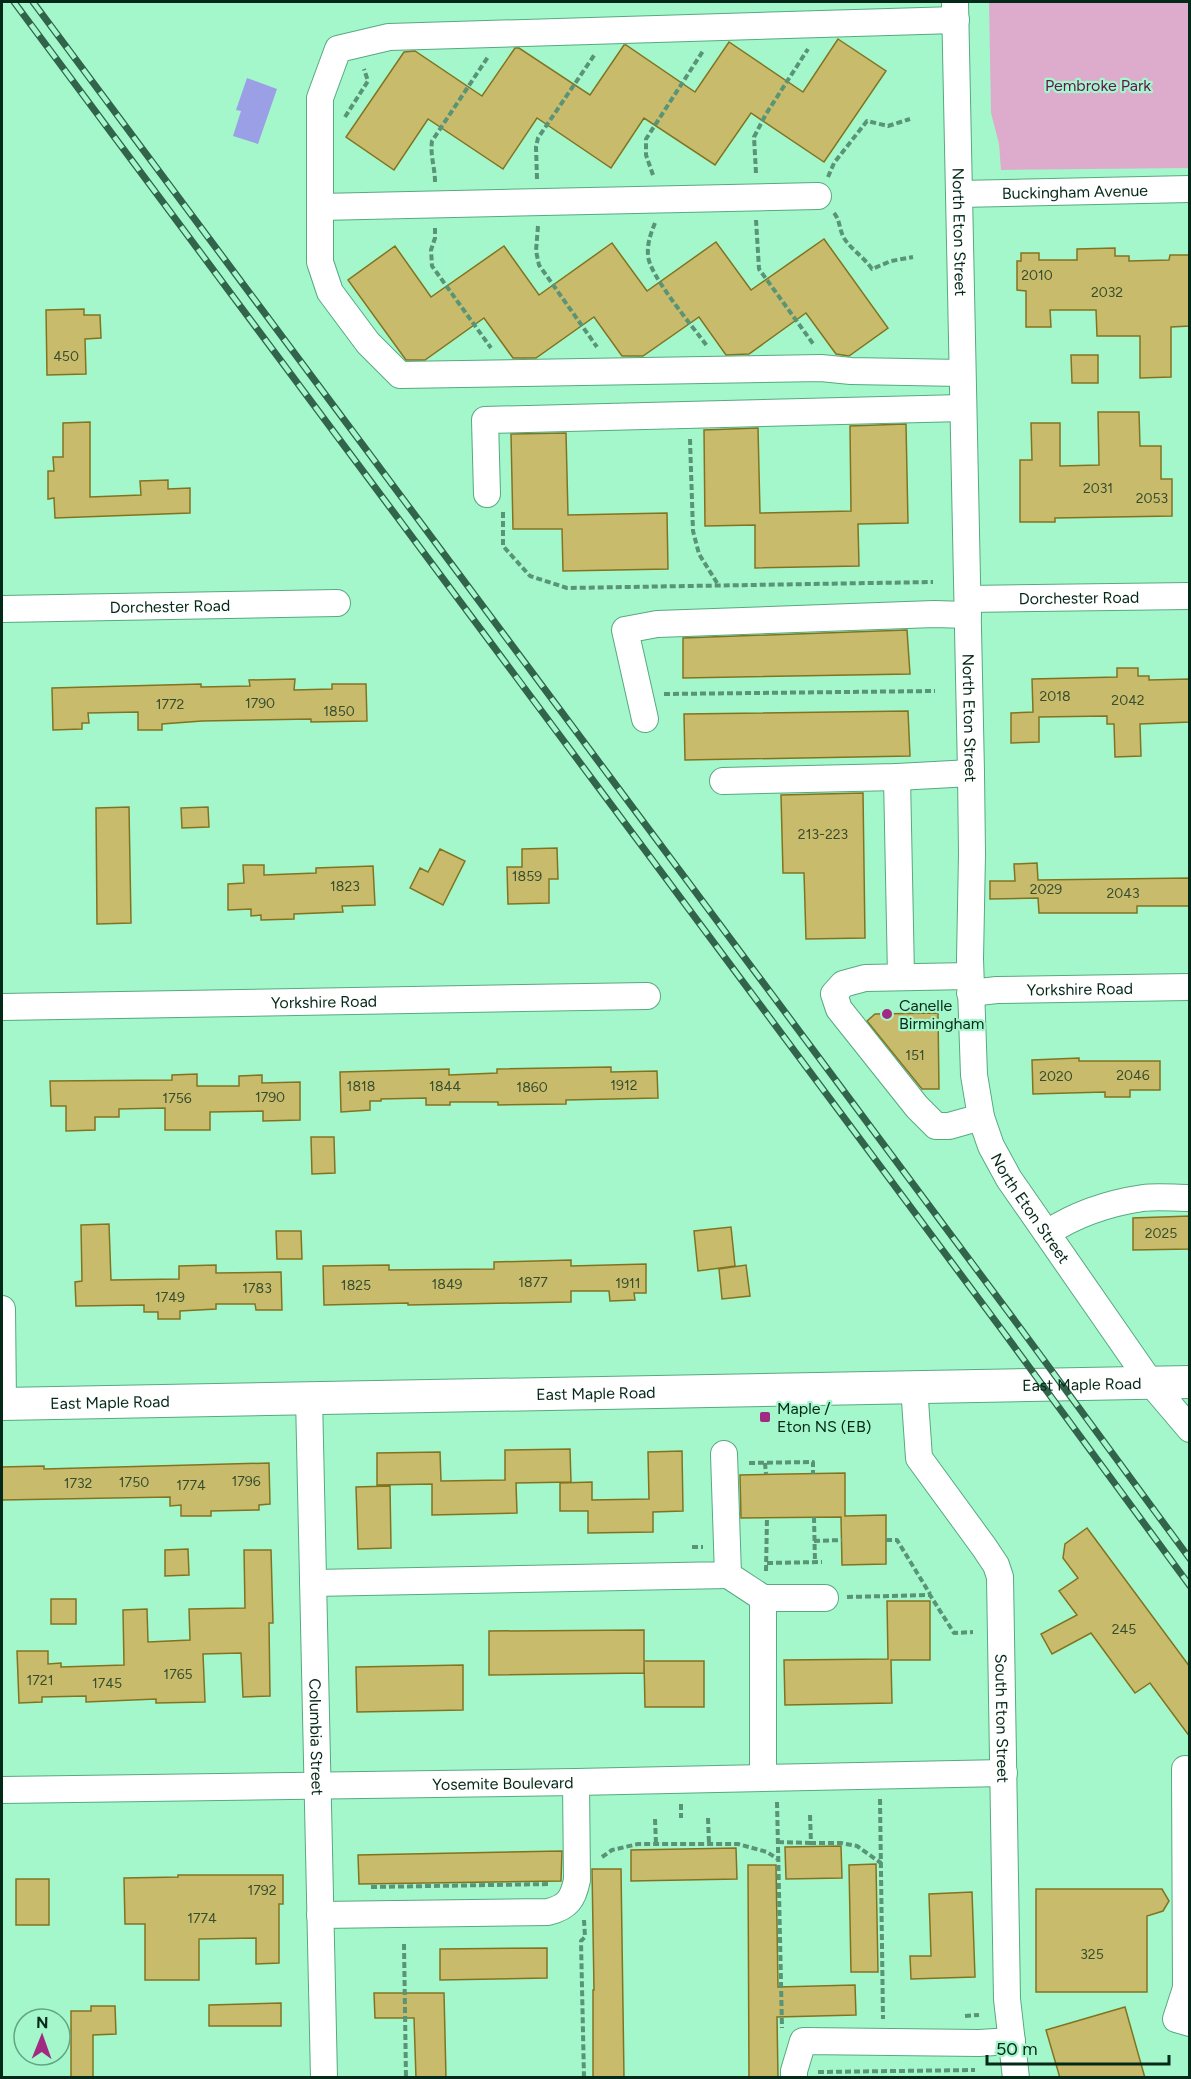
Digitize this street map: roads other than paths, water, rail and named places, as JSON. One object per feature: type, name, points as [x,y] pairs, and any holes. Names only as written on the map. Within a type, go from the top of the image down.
[{"type":"main road","name":"East Maple Road","points":[[2,1404],[1190,1382]]},
{"type":"street","name":"North Eton Street","points":[[955,11],[971,773],[970,984],[974,1075],[981,1117],[991,1146],[1009,1179],[1150,1382],[1190,1429]]},
{"type":"street","points":[[955,11],[389,38],[338,49],[320,98],[321,262],[330,292],[368,343],[400,375],[821,368],[851,371],[962,373]]},
{"type":"street","name":"Buckingham Avenue","points":[[959,194],[1190,189]]},
{"type":"street","points":[[320,207],[818,196]]},
{"type":"street","points":[[495,503],[485,420],[963,408]]},
{"type":"street","name":"Dorchester Road","points":[[642,706],[625,630],[657,624],[934,614],[968,607],[1190,596]]},
{"type":"street","name":"Dorchester Road","points":[[2,609],[337,603]]},
{"type":"street","points":[[723,781],[971,773]]},
{"type":"street","points":[[897,777],[901,976]]},
{"type":"street","name":"Yorkshire Road","points":[[981,1117],[949,1126],[936,1126],[917,1107],[839,1009],[834,994],[843,984],[865,978],[901,976],[970,984],[997,990],[1190,987]]},
{"type":"street","name":"Yorkshire Road","points":[[2,1007],[647,996]]},
{"type":"street","points":[[1047,1233],[1066,1221],[1104,1206],[1144,1198],[1190,1198]]},
{"type":"street","points":[[2,1309],[2,1404]]},
{"type":"street","name":"South Eton Street","points":[[914,1386],[919,1458],[984,1547],[1000,1577],[1007,1999],[1016,2078]]},
{"type":"street","name":"Columbia Street","points":[[309,1397],[324,2078]]},
{"type":"street","points":[[728,1575],[735,1458]]},
{"type":"street","points":[[313,1583],[728,1575],[763,1598],[825,1598]]},
{"type":"street","points":[[763,1598],[769,1777]]},
{"type":"street","points":[[1185,1769],[1186,1988],[1176,2019],[1190,2023]]},
{"type":"street","name":"Yosemite Boulevard","points":[[2,1790],[1004,1773]]},
{"type":"street","points":[[320,1915],[537,1912],[558,1909],[567,1905],[577,1880],[576,1782]]},
{"type":"street","points":[[804,2075],[803,2041],[979,2043],[1012,2041]]},
{"type":"water","points":[[247,78],[277,89],[258,144],[233,136],[241,111],[236,110]]},
{"type":"railway","points":[[14,2],[1190,1586]]},
{"type":"railway","points":[[33,2],[1190,1559]]},
{"type":"place","name":"Canelle Birmingham","points":[[887,1014]]},
{"type":"place","name":"Maple / Eton NS (EB)","points":[[765,1417]]},
{"type":"park label","name":"Pembroke Park","points":[[1098,85]]}]
